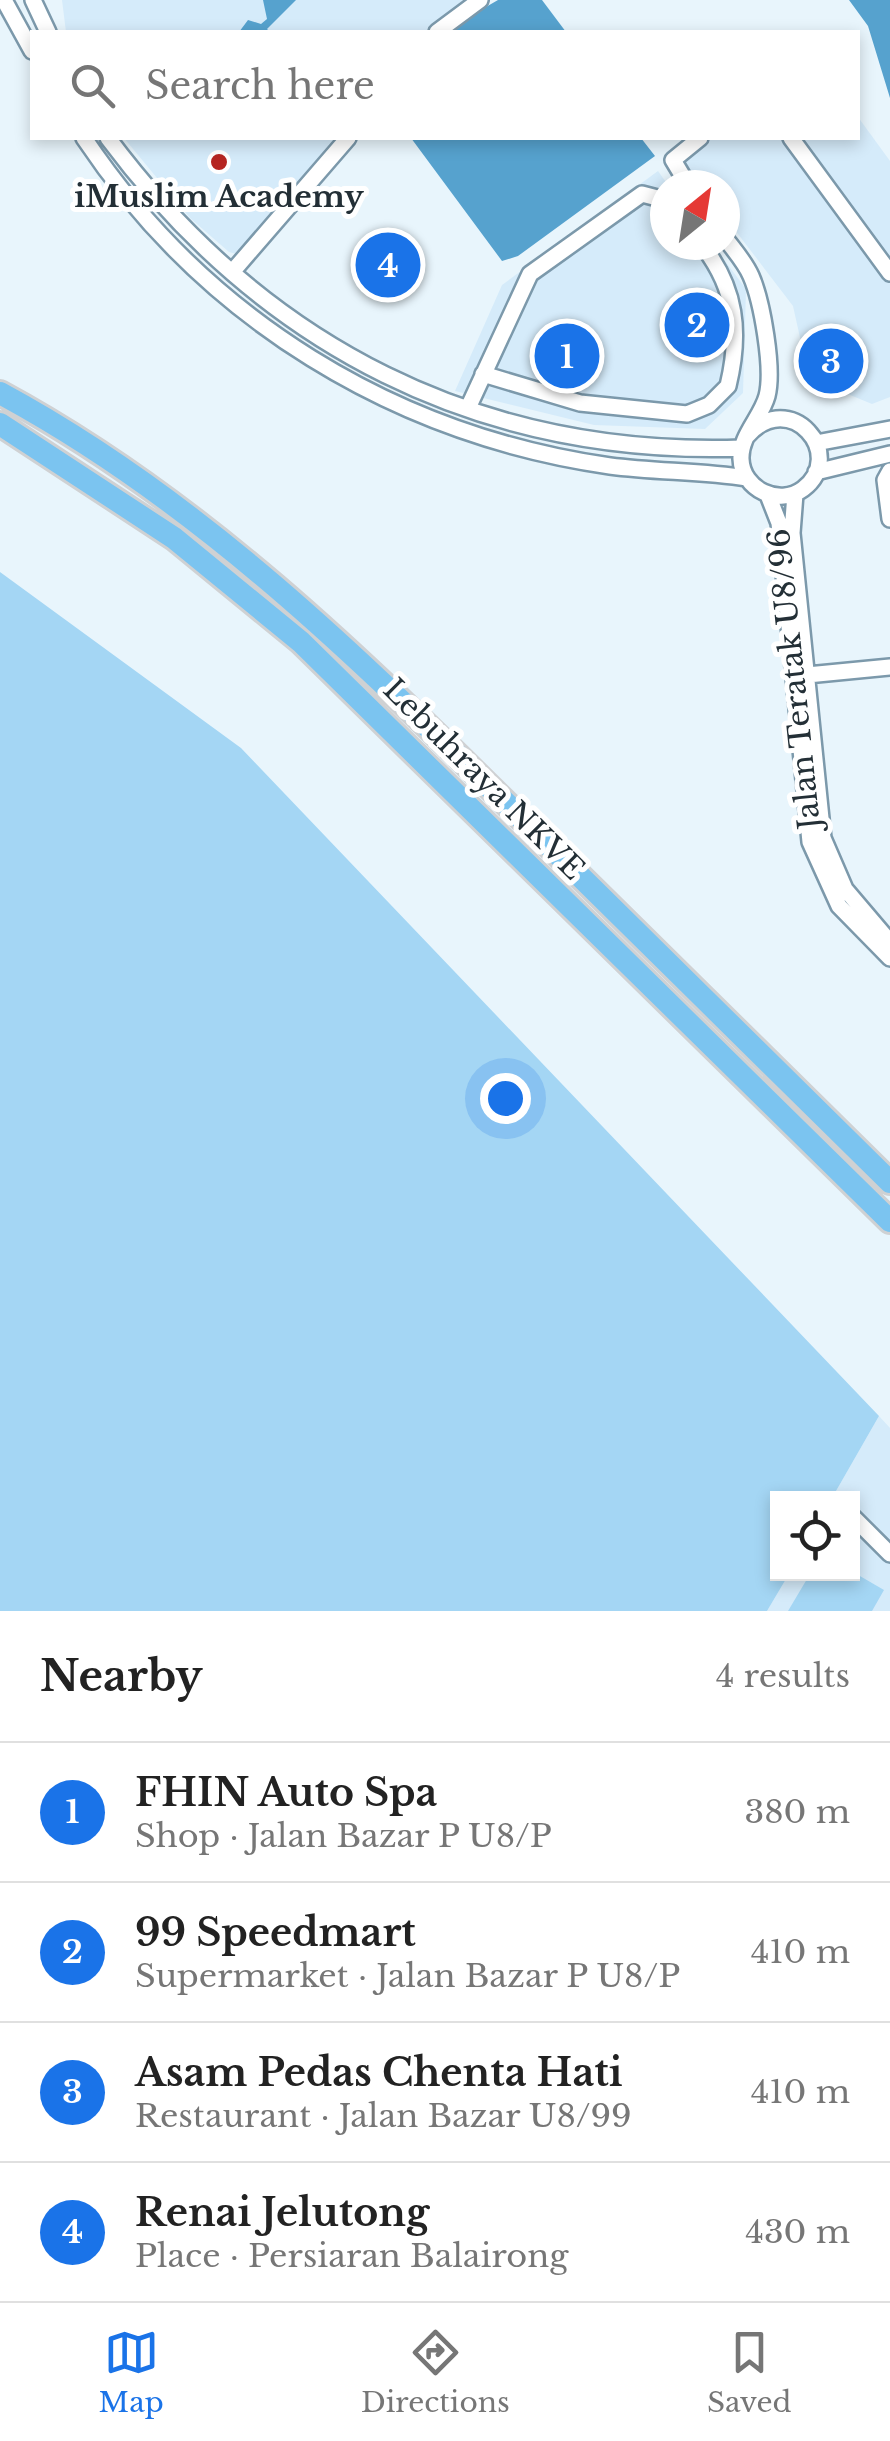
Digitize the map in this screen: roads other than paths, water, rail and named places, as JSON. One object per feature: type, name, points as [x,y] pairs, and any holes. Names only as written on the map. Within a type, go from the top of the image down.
[{"type":"highway","name":"Lebuhraya NKVE","points":[[0,393],[119,466],[226,542],[355,654],[890,1182]]},
{"type":"highway","name":"Lebuhraya NKVE","points":[[0,424],[174,538],[301,642],[890,1221]]},
{"type":"street","points":[[4,0],[30,47]]},
{"type":"street","points":[[34,0],[47,30]]},
{"type":"street","points":[[440,30],[480,0]]},
{"type":"street","points":[[85,140],[126,197],[223,294],[268,332],[360,389],[454,428],[612,466],[747,478],[768,495],[795,494],[816,472],[890,454]]},
{"type":"street","points":[[110,140],[169,213],[301,328],[359,362],[468,408],[592,442],[653,450],[744,442],[765,421],[778,418],[801,424]]},
{"type":"street","points":[[233,271],[346,140]]},
{"type":"street","points":[[679,170],[673,160],[698,140]]},
{"type":"street","points":[[792,140],[890,273]]},
{"type":"street","points":[[468,408],[530,274],[642,194],[650,196]]},
{"type":"street","points":[[740,258],[750,272],[758,296],[768,374],[767,394],[744,442],[747,478]]},
{"type":"street","points":[[484,374],[580,403],[687,414],[699,411],[728,386],[732,300],[728,280],[713,260]]},
{"type":"street","points":[[732,300],[758,296]]},
{"type":"street","points":[[768,374],[774,393],[816,444],[816,472]]},
{"type":"street","points":[[816,444],[890,429]]},
{"type":"street","points":[[890,472],[885,480],[890,519]]},
{"type":"street","name":"Jalan Teratak U8/96","points":[[795,494],[792,533],[804,798],[817,865],[839,906],[890,958]]},
{"type":"street","name":"Jalan Teratak U8/96","points":[[768,495],[779,523],[824,838],[845,889],[887,936]]},
{"type":"street","points":[[799,676],[890,667]]},
{"type":"street","points":[[860,1524],[890,1554]]},
{"type":"place","name":"iMuslim Academy","points":[[219,162]]},
{"type":"place","name":"Renai Jelutong","points":[[388,265]]},
{"type":"place","name":"99 Speedmart","points":[[697,325]]},
{"type":"place","name":"FHIN Auto Spa","points":[[567,356]]},
{"type":"place","name":"Asam Pedas Chenta Hati","points":[[831,361]]}]
